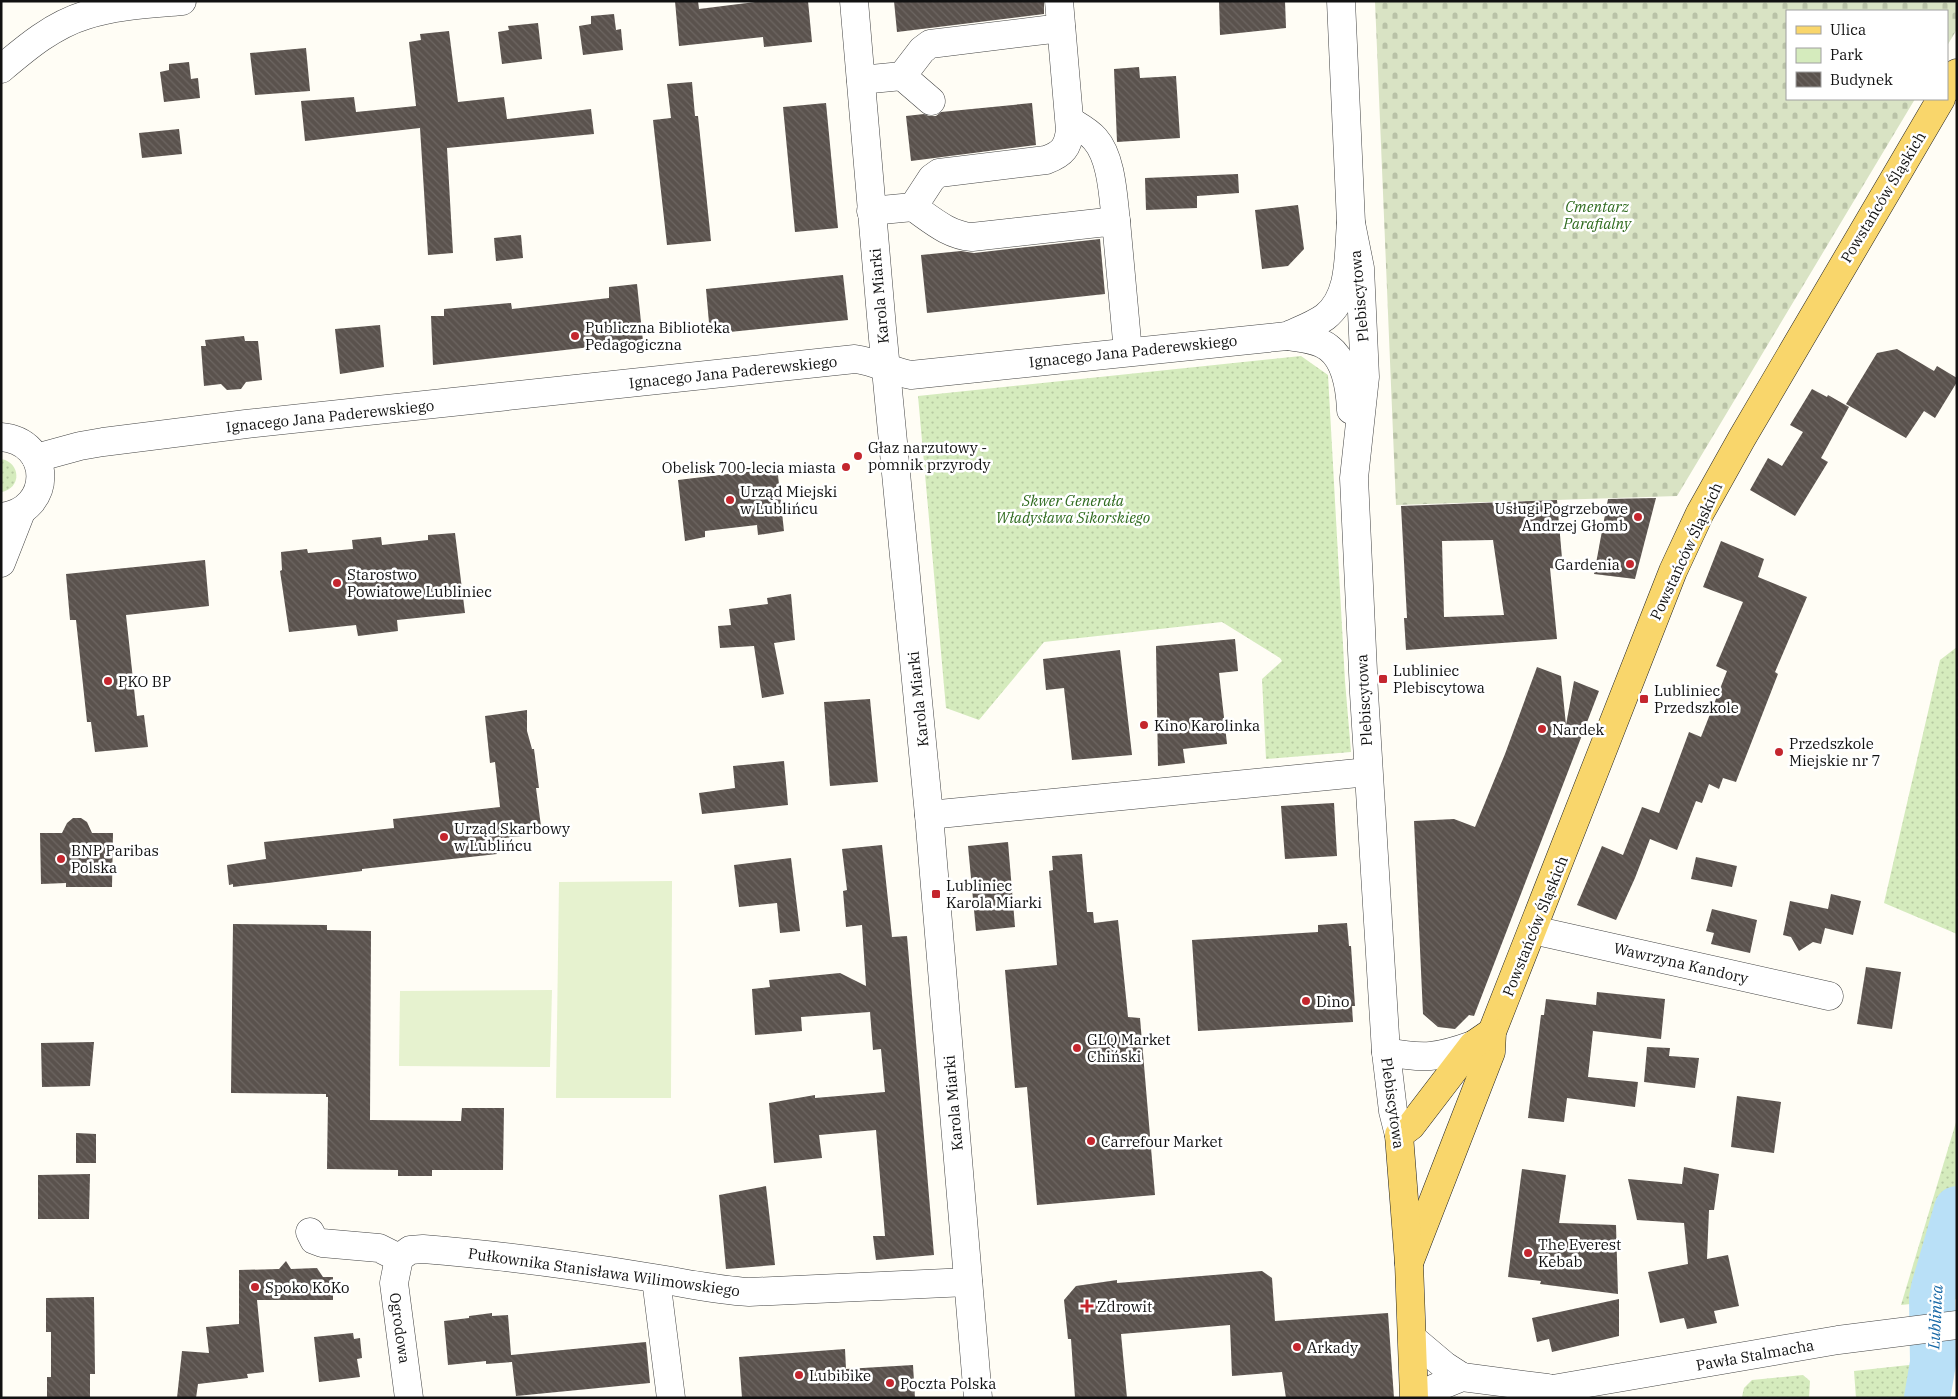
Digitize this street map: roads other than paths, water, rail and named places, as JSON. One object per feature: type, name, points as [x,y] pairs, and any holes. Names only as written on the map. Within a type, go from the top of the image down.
[{"type":"main road","points":[[1948,87],[1957,72]]},
{"type":"main road","name":"Powstańców Śląskich","points":[[1399,1135],[1410,1126],[1483,1039],[1534,930],[1673,571],[1700,513],[1751,421],[1940,100]]},
{"type":"main road","name":"Powstańców Śląskich","points":[[1409,1263],[1490,1052],[1483,1039]]},
{"type":"main road","name":"Plebiscytowa","points":[[1399,1135],[1409,1263],[1414,1398]]},
{"type":"street","points":[[1,69],[46,34],[84,15],[121,7],[182,1]]},
{"type":"street","name":"Karola Miarki","points":[[854,1],[871,211],[929,815],[978,1398]]},
{"type":"street","points":[[913,207],[932,178],[939,173],[1046,160],[1061,154],[1068,145],[1070,121],[1059,1]]},
{"type":"street","name":"Plebiscytowa","points":[[1341,1],[1350,223],[1360,268],[1365,377],[1354,478],[1368,772],[1386,1052],[1393,1111],[1399,1135]]},
{"type":"street","points":[[902,76],[922,50],[930,44],[1061,28]]},
{"type":"street","points":[[861,80],[902,76],[931,101]]},
{"type":"street","points":[[1070,121],[1096,139],[1109,168],[1116,221],[1128,352]]},
{"type":"street","points":[[871,211],[913,207],[953,234],[972,237],[1116,221]]},
{"type":"street","name":"Ignacego Jana Paderewskiego","points":[[36,458],[103,442],[237,425],[845,360],[870,361],[898,373],[911,375],[1287,336],[1327,316],[1338,301],[1343,291],[1347,273],[1350,223]]},
{"type":"street","points":[[1287,336],[1316,341],[1329,348],[1345,372],[1351,404],[1354,478]]},
{"type":"street","points":[[1,437],[21,442],[36,458],[40,467],[40,488],[32,501],[11,514],[1,563]]},
{"type":"street","points":[[929,815],[1368,772]]},
{"type":"street","name":"Wawrzyna Kandory","points":[[1534,930],[1829,996]]},
{"type":"street","points":[[1386,1052],[1432,1057],[1483,1039]]},
{"type":"street","points":[[310,1232],[314,1240],[322,1243],[379,1248],[399,1258]]},
{"type":"street","name":"Pułkownika Stanisława Wilimowskiego","points":[[399,1258],[410,1250],[432,1250],[522,1258],[722,1290],[749,1292],[968,1282]]},
{"type":"street","name":"Ogrodowa","points":[[399,1258],[394,1283],[409,1398]]},
{"type":"street","points":[[656,1279],[671,1398]]},
{"type":"street","name":"Pawła Stalmacha","points":[[1523,1398],[1553,1389],[1838,1340],[1956,1326]]},
{"type":"street","points":[[1413,1339],[1445,1366],[1462,1377]]},
{"type":"street","name":"Pawła Stalmacha","points":[[1421,1398],[1435,1388],[1462,1377],[1553,1389]]},
{"type":"waterway","name":"Lublinica","points":[[1927,1398],[1933,1363],[1932,1298],[1957,1209]]},
{"type":"place","name":"Publiczna Biblioteka Pedagogiczna","points":[[575,336]]},
{"type":"place","name":"Głaz narzutowy - pomnik przyrody","points":[[858,456]]},
{"type":"place","name":"Obelisk 700-lecia miasta","points":[[846,467]]},
{"type":"place","name":"Urząd Miejski w Lublińcu","points":[[730,500]]},
{"type":"place","name":"Usługi Pogrzebowe Andrzej Głomb","points":[[1638,517]]},
{"type":"place","name":"Gardenia","points":[[1630,564]]},
{"type":"place","name":"Starostwo Powiatowe Lubliniec","points":[[337,583]]},
{"type":"place","name":"Lubliniec Plebiscytowa","points":[[1383,679]]},
{"type":"place","name":"PKO BP","points":[[108,681]]},
{"type":"place","name":"Lubliniec Przedszkole","points":[[1644,699]]},
{"type":"place","name":"Kino Karolinka","points":[[1144,725]]},
{"type":"place","name":"Nardek","points":[[1542,729]]},
{"type":"place","name":"Przedszkole Miejskie nr 7","points":[[1779,752]]},
{"type":"place","name":"Urząd Skarbowy w Lublińcu","points":[[444,837]]},
{"type":"place","name":"BNP Paribas Polska","points":[[61,859]]},
{"type":"place","name":"Lubliniec Karola Miarki","points":[[936,894]]},
{"type":"place","name":"Dino","points":[[1306,1001]]},
{"type":"place","name":"GLQ Market Chiński","points":[[1077,1048]]},
{"type":"place","name":"Carrefour Market","points":[[1091,1141]]},
{"type":"place","name":"The Everest Kebab","points":[[1528,1253]]},
{"type":"place","name":"Spoko KoKo","points":[[255,1287]]},
{"type":"place","name":"Zdrowit","points":[[1087,1306]]},
{"type":"place","name":"Arkady","points":[[1297,1347]]},
{"type":"place","name":"Lubibike","points":[[799,1375]]},
{"type":"place","name":"Poczta Polska","points":[[890,1383]]},
{"type":"park label","name":"Cmentarz Parafialny","points":[[1597,214]]},
{"type":"park label","name":"Skwer Generała Władysława Sikorskiego","points":[[1073,508]]}]
